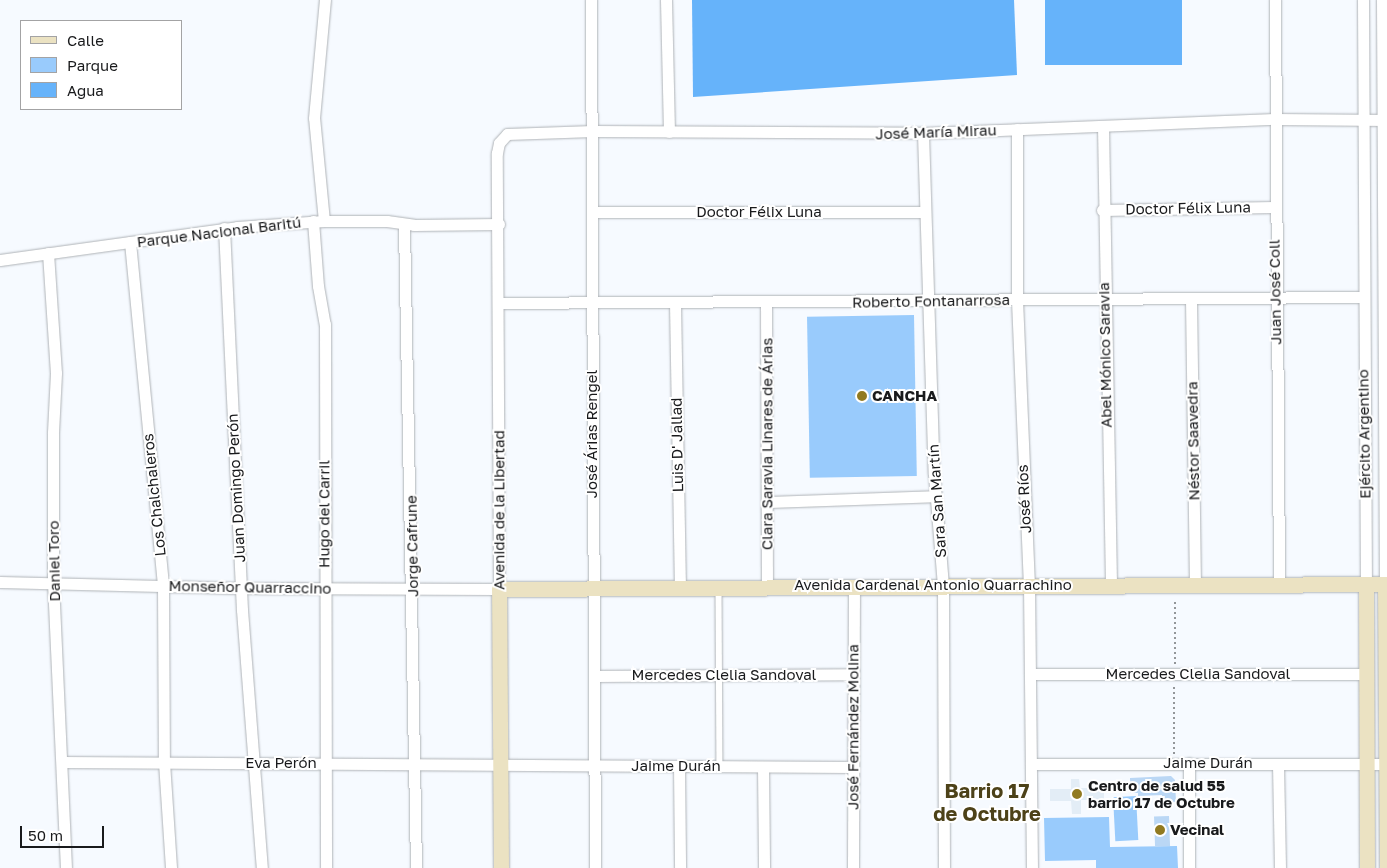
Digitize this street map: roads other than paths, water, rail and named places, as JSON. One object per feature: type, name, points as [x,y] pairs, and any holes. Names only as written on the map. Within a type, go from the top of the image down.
[{"type":"street","name":"Hugo del Carril","points":[[325,0],[314,118],[319,292],[325,324],[326,868]]},
{"type":"street","name":"José Árias Rengel","points":[[591,0],[595,868]]},
{"type":"street","points":[[666,0],[669,132]]},
{"type":"street","name":"Juan José Coll","points":[[1275,0],[1274,207],[1279,584]]},
{"type":"street","name":"Ejército Argentino","points":[[1363,0],[1367,868]]},
{"type":"street","name":"Ejército Argentino","points":[[1382,0],[1384,27],[1386,340],[1386,868]]},
{"type":"street","name":"José María Mirau","points":[[497,153],[498,143],[506,134],[593,132],[922,133],[1275,119],[1384,120]]},
{"type":"street","name":"Abel Mónico Saravia","points":[[1103,126],[1102,210],[1111,584]]},
{"type":"street","name":"José Ríos","points":[[1017,129],[1017,300],[1029,584],[1032,868]]},
{"type":"street","name":"Sara San Martín","points":[[922,133],[935,496],[943,586],[944,868]]},
{"type":"street","name":"Avenida de la Libertad","points":[[497,153],[501,868]]},
{"type":"street","name":"Doctor Félix Luna","points":[[1102,210],[1274,207]]},
{"type":"street","name":"Doctor Félix Luna","points":[[593,212],[924,212]]},
{"type":"street","name":"Parque Nacional Baritú","points":[[0,260],[224,228],[318,221],[387,221],[404,224],[498,224]]},
{"type":"street","name":"Jorge Cafrune","points":[[404,224],[413,589],[416,868]]},
{"type":"street","name":"Juan Domingo Perón","points":[[224,228],[241,588],[262,868]]},
{"type":"street","name":"Los Chalchaleros","points":[[130,242],[164,586],[164,762],[171,868]]},
{"type":"street","name":"Daniel Toro","points":[[48,253],[56,372],[52,433],[53,582],[66,868]]},
{"type":"street","name":"Roberto Fontanarrosa","points":[[498,303],[928,302],[1363,297]]},
{"type":"street","name":"Néstor Saavedra","points":[[1191,299],[1195,584]]},
{"type":"street","name":"Clara Saravia Linares de Árias","points":[[766,302],[767,586]]},
{"type":"street","name":"Luis D' Jallad","points":[[675,303],[680,587]]},
{"type":"street","points":[[767,502],[935,496]]},
{"type":"street","name":"Monseñor Quarraccino","points":[[0,582],[241,588],[500,589]]},
{"type":"street","name":"Avenida Cardenal Antonio Quarrachino","points":[[500,589],[1029,584],[1366,585]]},
{"type":"street","points":[[1366,585],[1386,584]]},
{"type":"street","name":"José Fernández Molina","points":[[853,868],[854,587]]},
{"type":"street","name":"Mercedes Clelia Sandoval","points":[[594,676],[853,674]]},
{"type":"street","name":"Mercedes Clelia Sandoval","points":[[1030,674],[1366,674]]},
{"type":"street","name":"Eva Perón","points":[[62,762],[500,766]]},
{"type":"street","points":[[1189,763],[1189,868]]},
{"type":"street","name":"Jaime Durán","points":[[1031,764],[1385,764]]},
{"type":"street","points":[[1278,764],[1280,868]]},
{"type":"street","name":"Jaime Durán","points":[[500,766],[852,767]]},
{"type":"street","points":[[679,766],[680,868]]},
{"type":"street","points":[[763,767],[764,868]]},
{"type":"lane","points":[[719,586],[720,766]]},
{"type":"water","points":[[692,0],[1014,0],[1017,75],[693,97]]},
{"type":"water","points":[[1045,0],[1182,0],[1182,65],[1045,65]]},
{"type":"place","name":"CANCHA","points":[[862,396]]},
{"type":"place","name":"Centro de salud 55 barrio 17 de Octubre","points":[[1077,794]]},
{"type":"place","name":"Vecinal","points":[[1160,830]]},
{"type":"district","name":"Barrio 17 de Octubre","points":[[987,802]]}]
